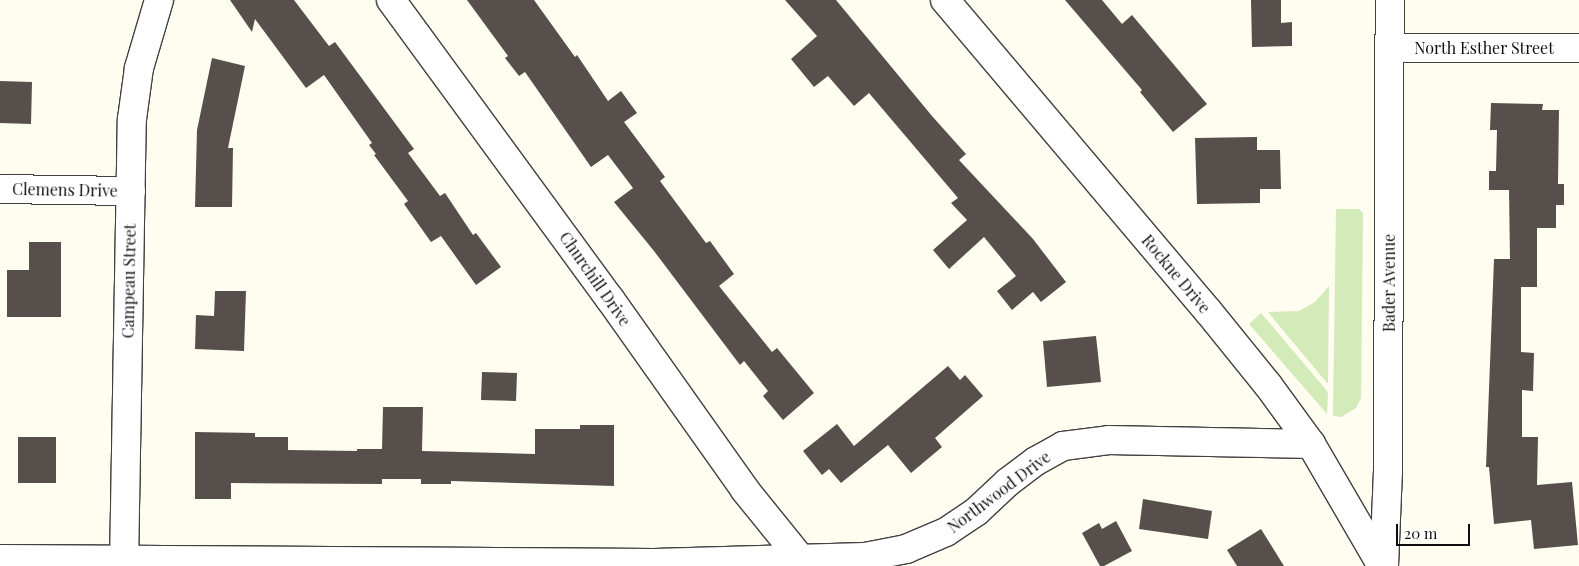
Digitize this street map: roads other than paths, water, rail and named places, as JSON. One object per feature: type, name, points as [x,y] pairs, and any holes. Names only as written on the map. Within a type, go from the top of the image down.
[{"type":"street","name":"Campeau Street","points":[[124,563],[132,119],[139,68],[159,0]]},
{"type":"street","name":"Churchill Drive","points":[[391,0],[610,299],[745,490],[800,558]]},
{"type":"street","name":"Rockne Drive","points":[[945,0],[1208,311],[1268,385],[1310,444],[1383,566]]},
{"type":"street","name":"Bader Avenue","points":[[1383,566],[1388,472],[1390,0]]},
{"type":"street","name":"North Esther Street","points":[[1390,48],[1579,48]]},
{"type":"street","name":"Clemens Drive","points":[[0,189],[131,191]]},
{"type":"street","name":"Northwood Drive","points":[[0,559],[124,563],[654,563],[865,557],[906,549],[946,532],[977,511],[1008,482],[1036,461],[1063,446],[1109,440],[1310,444]]}]
